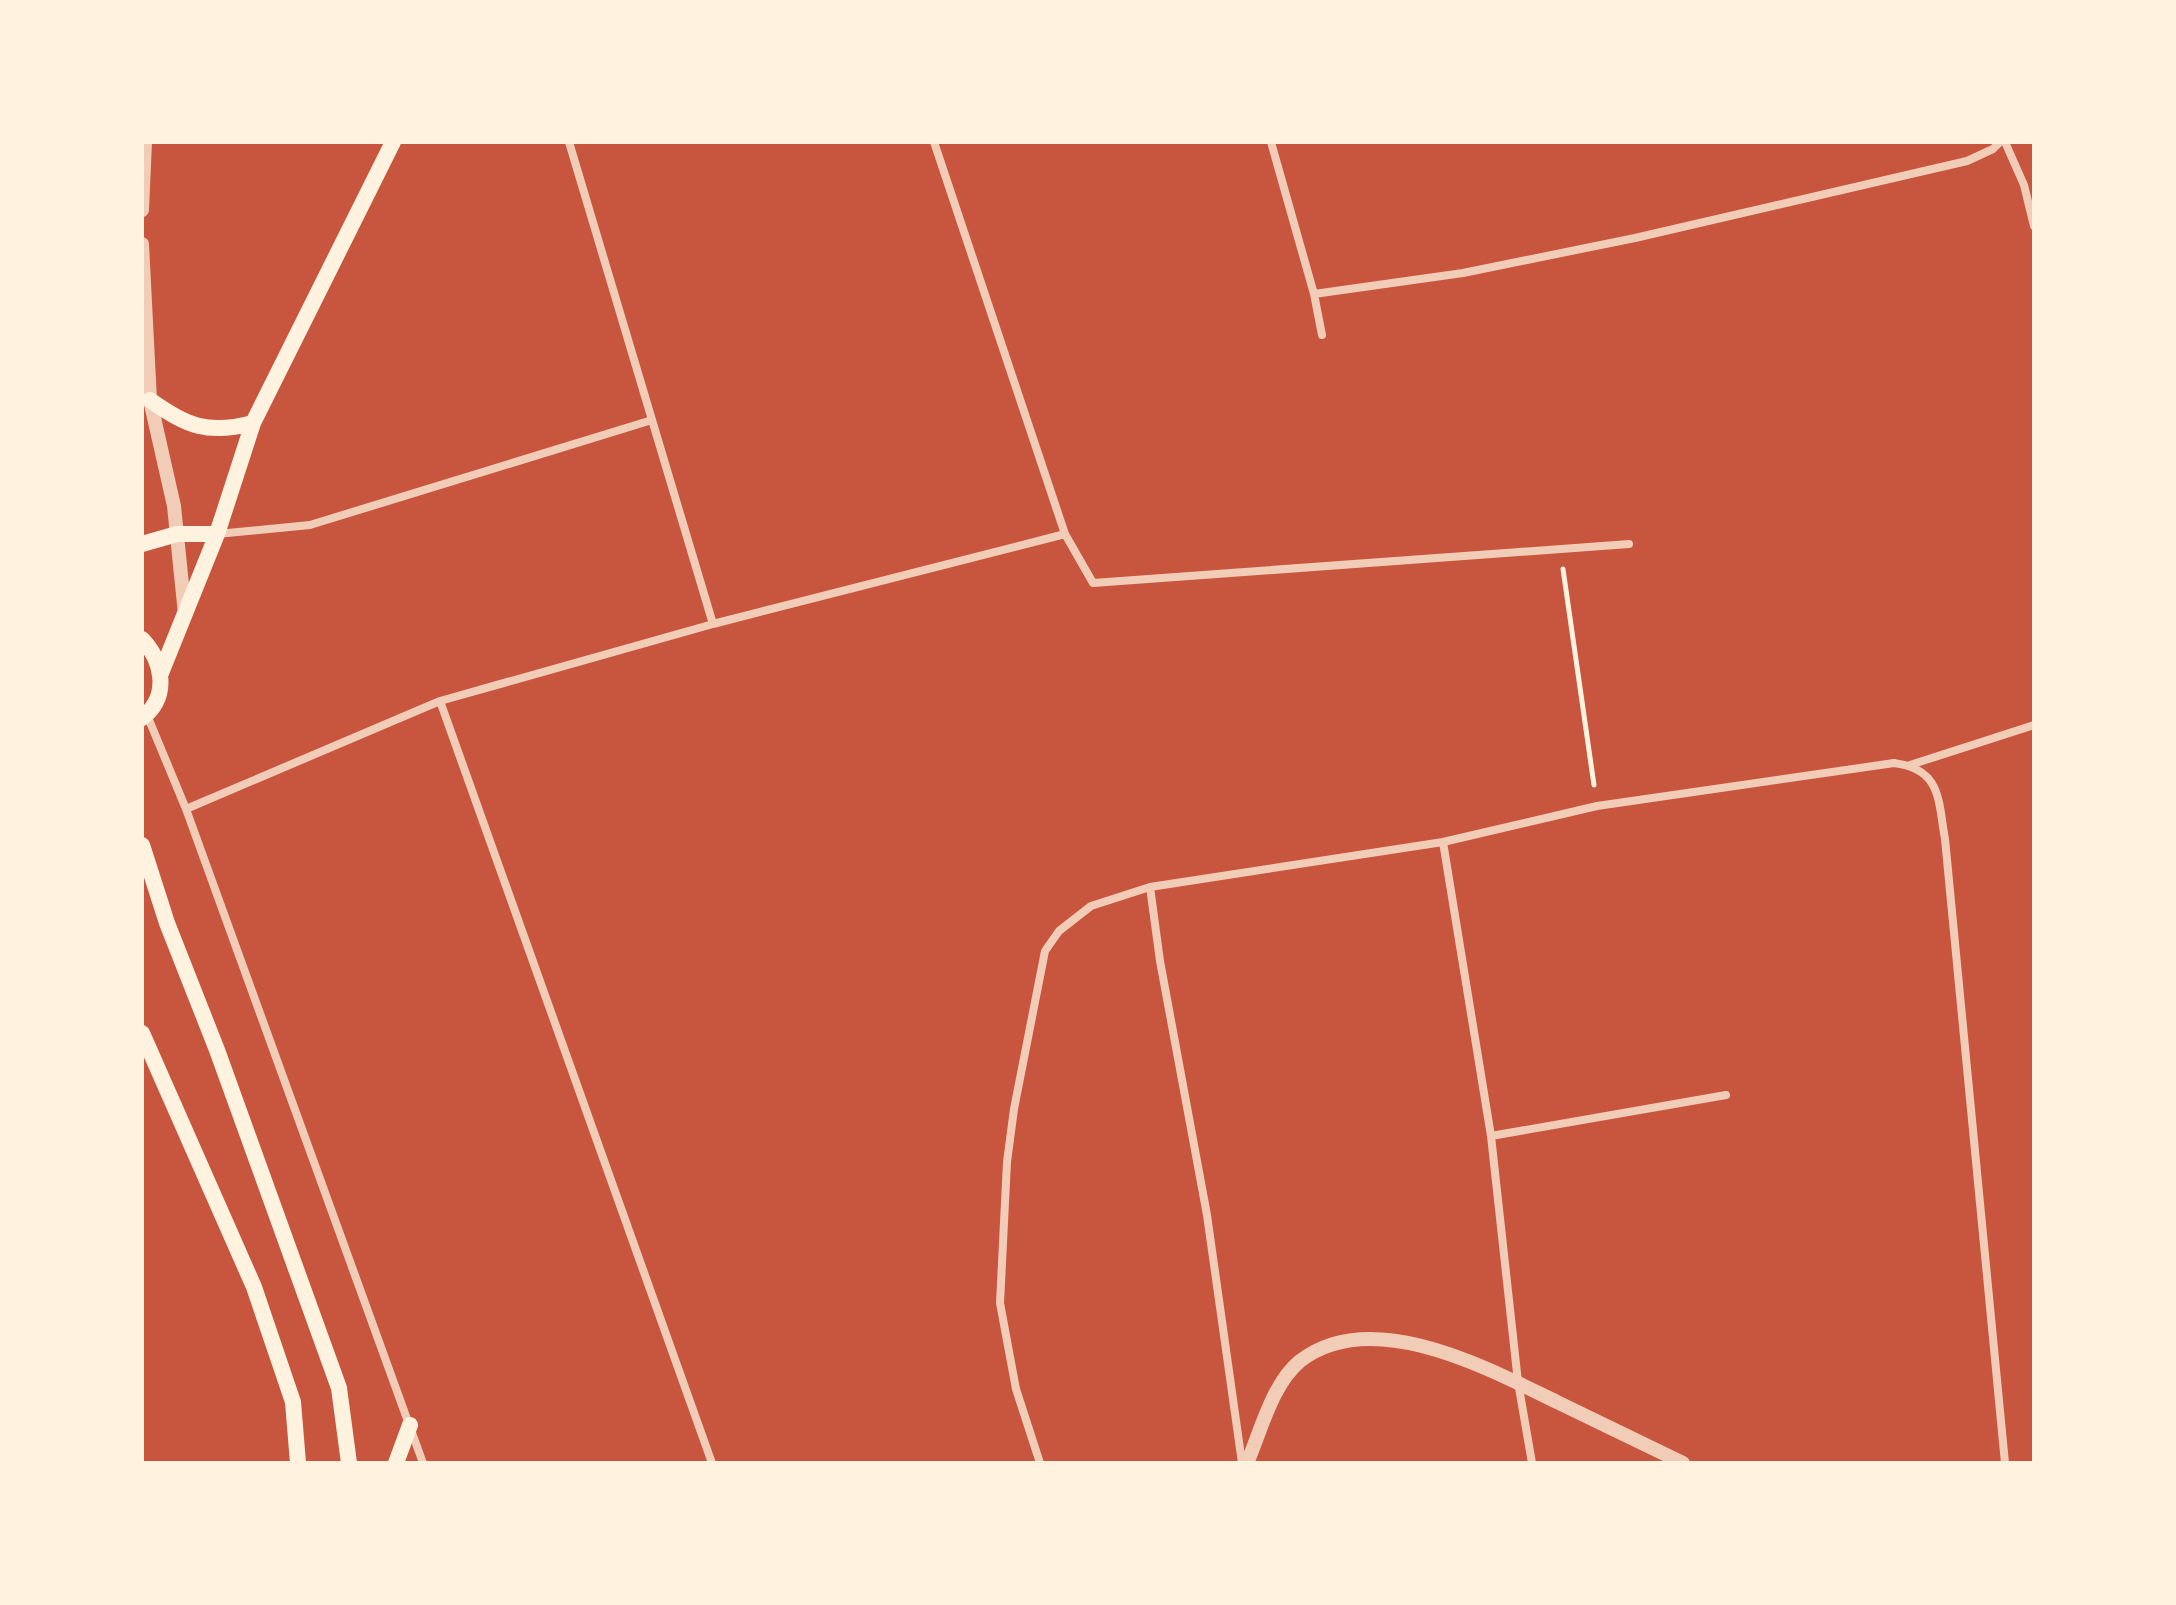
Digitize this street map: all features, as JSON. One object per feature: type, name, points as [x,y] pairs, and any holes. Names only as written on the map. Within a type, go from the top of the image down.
[{"type":"main road","points":[[144,717],[158,696],[161,673],[217,534],[253,423],[393,142]]},
{"type":"main road","points":[[150,400],[178,421],[191,425],[209,428],[253,423]]},
{"type":"main road","points":[[142,544],[177,534],[217,534]]},
{"type":"main road","points":[[142,639],[154,652],[161,673]]},
{"type":"main road","points":[[142,845],[167,923],[233,1094],[339,1388],[349,1463]]},
{"type":"main road","points":[[142,1033],[254,1287],[293,1402],[298,1463]]},
{"type":"main road","points":[[396,1463],[410,1425]]},
{"type":"street","points":[[142,210],[145,142]]},
{"type":"street","points":[[569,142],[713,624]]},
{"type":"street","points":[[934,142],[1065,534],[1093,583],[1629,544]]},
{"type":"street","points":[[1271,142],[1314,294],[1322,335]]},
{"type":"street","points":[[1314,294],[1463,273],[1573,251],[1967,161],[2003,142],[2024,185],[2034,226]]},
{"type":"street","points":[[142,244],[150,400],[174,506],[185,615]]},
{"type":"street","points":[[217,534],[310,525],[652,420]]},
{"type":"street","points":[[186,809],[440,701],[713,624],[1065,534]]},
{"type":"street","points":[[440,701],[712,1463]]},
{"type":"street","points":[[144,717],[186,809],[423,1463]]},
{"type":"street","points":[[1910,765],[2034,725]]},
{"type":"street","points":[[1040,1463],[1016,1389],[1000,1303],[1007,1162],[1036,986],[1045,951],[1059,931],[1091,906],[1150,887],[1443,842],[1597,806],[1894,763],[1910,765],[1924,772],[1934,784],[1945,839],[2005,1463]]},
{"type":"street","points":[[1443,842],[1491,1136],[1518,1382],[1532,1463]]},
{"type":"street","points":[[1150,887],[1160,961],[1207,1215],[1245,1463]]},
{"type":"street","points":[[1491,1136],[1726,1095]]},
{"type":"street","points":[[1245,1463],[1274,1398],[1298,1363],[1316,1351],[1339,1343],[1400,1342],[1462,1358],[1683,1463]]},
{"type":"path","points":[[1561,549],[1597,806]]}]
